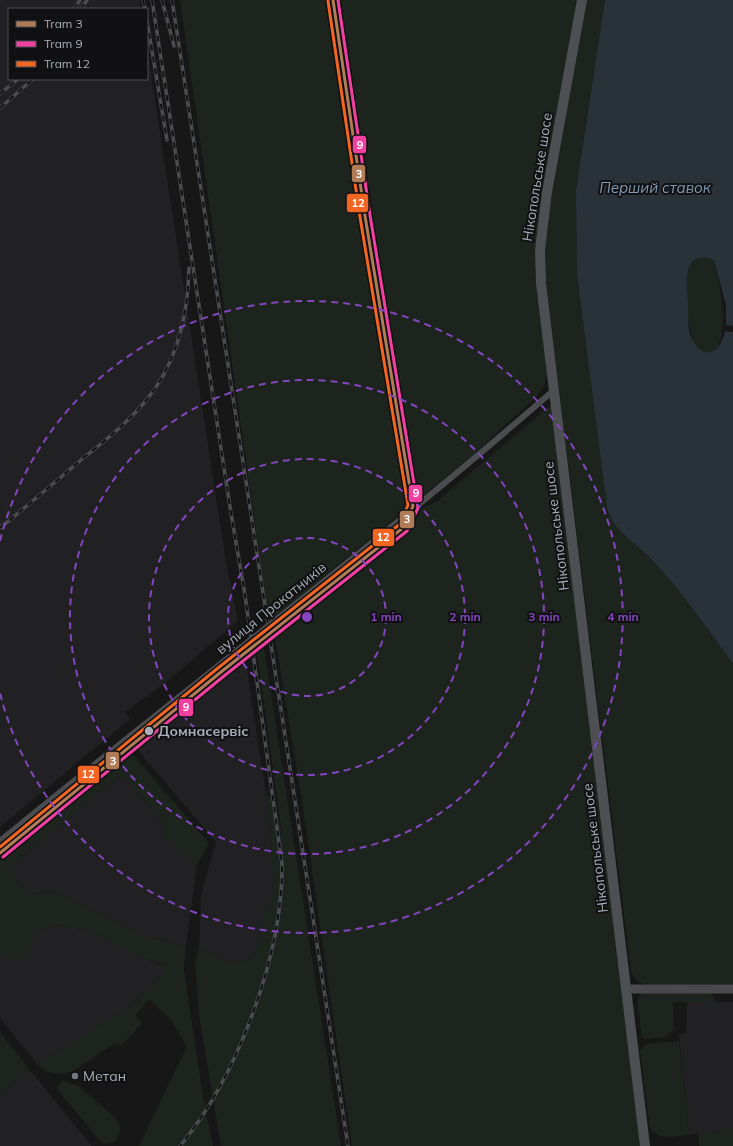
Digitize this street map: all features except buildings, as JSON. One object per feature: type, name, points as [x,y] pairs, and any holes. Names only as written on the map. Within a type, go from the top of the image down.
[{"type":"main road","name":"Нікопольське шосе","points":[[582,0],[546,192],[540,250],[541,283],[646,1146]]},
{"type":"street","name":"вулиця Прокатників","points":[[0,841],[125,738],[262,631],[471,462],[554,390]]},
{"type":"street","points":[[626,989],[733,989]]},
{"type":"shaded area","points":[[0,0],[139,0],[141,8],[8,8],[8,80],[148,80],[148,55],[226,562],[238,621],[164,684],[125,712],[130,719],[0,827]]},
{"type":"shaded area","points":[[180,0],[577,0],[543,191],[547,375],[544,386],[536,397],[468,459],[269,621]]},
{"type":"shaded area","points":[[587,0],[605,0],[576,191],[577,275],[607,507],[614,523],[626,537],[648,555],[675,586],[733,664],[733,984],[645,985],[636,980],[631,971],[546,282],[545,250],[552,193]]},
{"type":"shaded area","points":[[705,256],[714,260],[723,310],[721,337],[718,347],[711,353],[702,352],[697,348],[691,332],[687,308],[687,283],[690,265],[694,260]]},
{"type":"shaded area","points":[[551,405],[641,1146],[352,1146],[302,801],[274,631],[406,529],[417,510],[436,502]]},
{"type":"shaded area","points":[[263,642],[341,1146],[221,1146],[199,1015],[195,961],[199,948],[231,962],[248,961],[256,952],[261,939],[264,910],[274,894],[271,840],[266,795],[274,798],[283,840],[256,647]]},
{"type":"shaded area","name":"Домнасервіс","points":[[245,657],[266,795],[271,840],[274,894],[264,910],[261,939],[256,952],[248,961],[231,962],[199,948],[201,894],[216,842],[136,748]]},
{"type":"shaded area","points":[[131,752],[209,843],[197,865],[193,864],[177,845],[163,839],[164,823],[122,775],[7,869],[29,894],[56,892],[144,935],[186,946],[184,970],[203,1097],[213,1146],[139,1146],[187,1046],[170,1019],[149,999],[135,1016],[142,1023],[121,1046],[114,1044],[71,1072],[57,1074],[52,1073],[48,1072],[37,1064],[127,1009],[164,973],[164,965],[142,957],[89,930],[56,925],[35,933],[24,960],[8,958],[0,948],[0,861]]},
{"type":"shaded area","points":[[122,775],[164,823],[163,839],[172,841],[182,848],[193,864],[197,865],[186,946],[144,935],[56,892],[29,894],[7,869]]},
{"type":"shaded area","points":[[56,925],[89,930],[142,957],[164,966],[164,973],[127,1009],[37,1064],[0,1018],[0,948],[8,958],[35,933]]},
{"type":"shaded area","points":[[643,992],[709,992],[714,997],[714,1002],[673,1002],[674,1029],[666,1037],[646,1039],[642,1037],[637,1000]]},
{"type":"shaded area","points":[[687,1002],[733,1002],[733,1130],[689,1134],[679,1034],[686,1033]]},
{"type":"shaded area","points":[[0,1032],[29,1069],[0,1094]]},
{"type":"shaded area","points":[[679,1041],[689,1134],[663,1137],[658,1135],[650,1128],[640,1050],[646,1044]]},
{"type":"shaded area","points":[[29,1069],[92,1146],[0,1146],[0,1094]]},
{"type":"shaded area","points":[[63,1081],[77,1085],[115,1117],[120,1129],[116,1141],[106,1144],[100,1141],[57,1089],[59,1084]]},
{"type":"shaded area","points":[[733,1130],[733,1146],[699,1146],[698,1133]]},
{"type":"water","name":"Перший ставок","points":[[605,0],[733,0],[733,326],[726,325],[726,305],[714,260],[703,258],[695,259],[690,265],[687,281],[690,336],[697,346],[702,351],[712,352],[720,345],[725,331],[733,332],[733,664],[675,586],[648,555],[626,537],[614,523],[607,507],[577,275],[576,191]]},
{"type":"railway","points":[[75,8],[80,0]]},
{"type":"railway","points":[[82,8],[87,0]]},
{"type":"railway","points":[[143,0],[145,8]]},
{"type":"railway","points":[[152,0],[230,507],[245,595],[282,864],[280,899],[275,936],[253,1012],[238,1050],[221,1085],[201,1117],[180,1146]]},
{"type":"railway","points":[[162,0],[174,46]]},
{"type":"railway","points":[[172,0],[348,1146]]},
{"type":"railway","points":[[148,27],[167,140]]},
{"type":"railway","points":[[0,94],[17,80]]},
{"type":"railway","points":[[0,108],[32,80]]},
{"type":"railway","points":[[0,528],[122,426],[137,411],[155,389],[172,357],[178,340],[186,304],[189,268]]},
{"type":"tram line","name":"3","points":[[0,853],[221,672],[404,527],[413,506],[365,216],[333,0]]},
{"type":"tram line","name":"9","points":[[3,857],[224,676],[407,531],[418,508],[370,215],[338,0]]},
{"type":"tram line","name":"12","points":[[0,847],[218,668],[400,524],[408,505],[360,217],[328,1]]},
{"type":"place","name":"Домнасервіс","points":[[149,731]]},
{"type":"place","name":"Метан","points":[[75,1076]]}]
